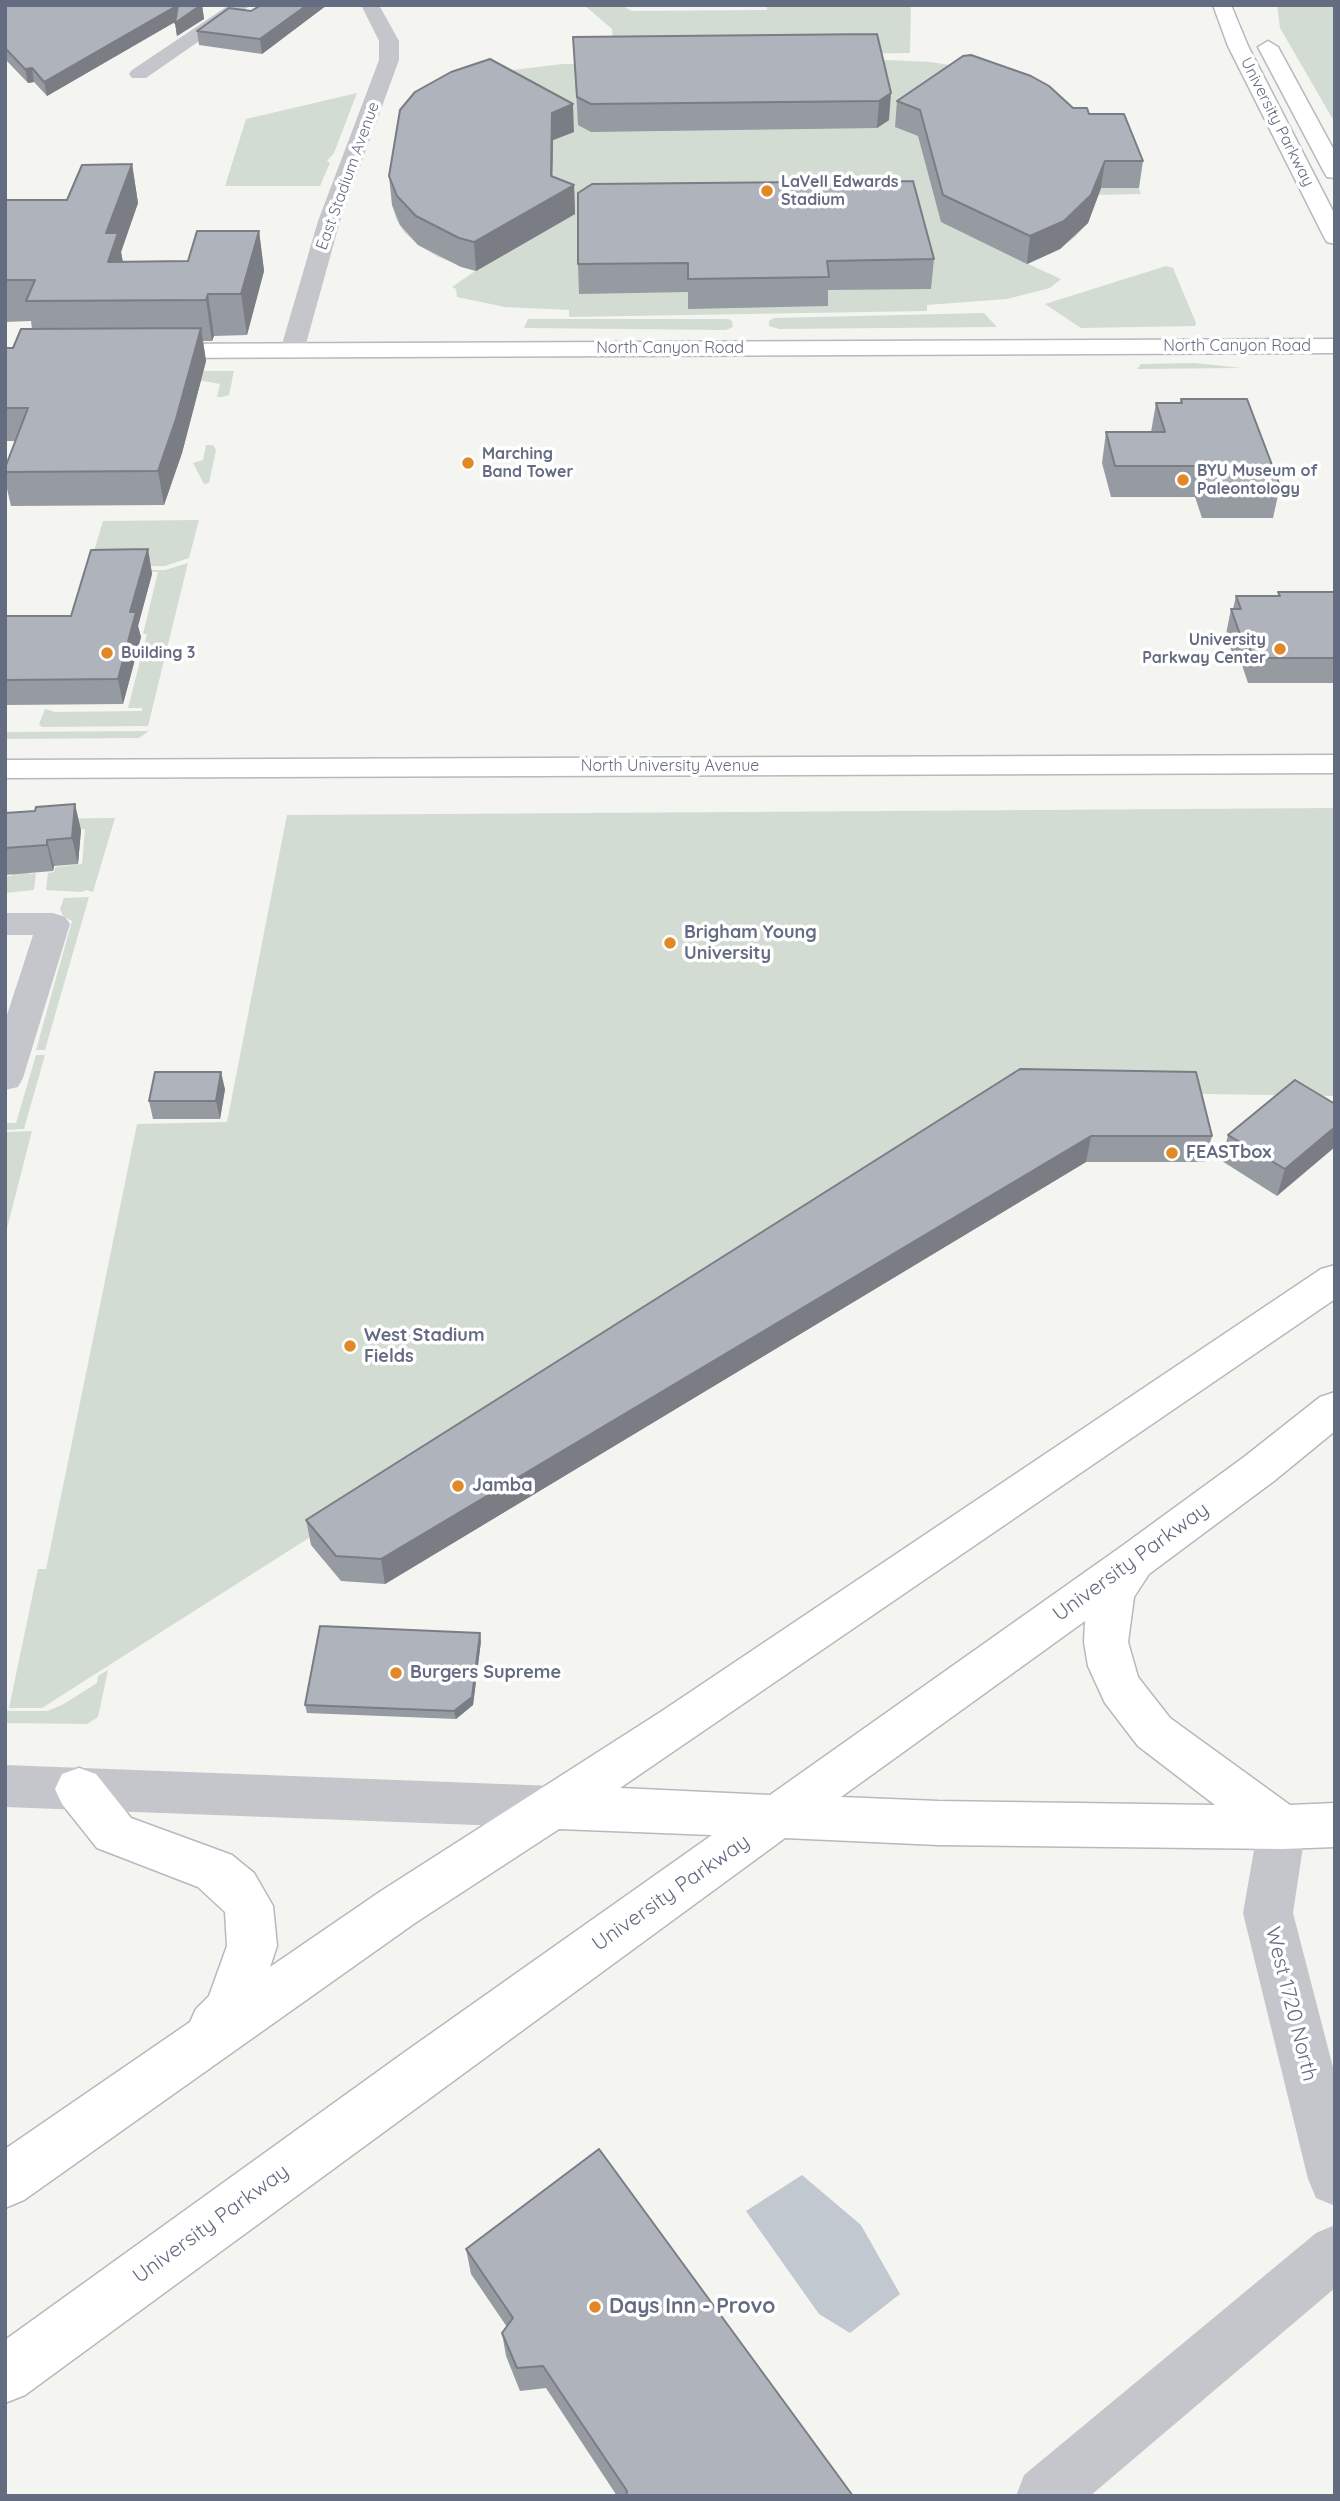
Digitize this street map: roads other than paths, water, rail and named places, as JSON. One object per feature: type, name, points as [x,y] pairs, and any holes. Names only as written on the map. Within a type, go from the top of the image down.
[{"type":"main road","name":"University Parkway","points":[[1222,5],[1230,29],[1335,237]]},
{"type":"main road","name":"University Parkway","points":[[1258,27],[1335,172]]},
{"type":"main road","name":"North Canyon Road","points":[[132,351],[1335,346]]},
{"type":"main road","name":"North University Avenue","points":[[5,769],[1335,764]]},
{"type":"main road","points":[[5,2181],[398,1907],[554,1807],[1335,1279]]},
{"type":"main road","name":"University Parkway","points":[[5,2375],[421,2072],[1137,1559],[1259,1469],[1335,1408]]},
{"type":"main road","points":[[1137,1559],[1117,1587],[1107,1619],[1111,1666],[1121,1689],[1154,1732],[1282,1827]]},
{"type":"main road","points":[[79,1789],[114,1833],[215,1871],[237,1889],[249,1906],[252,1946],[229,2012],[189,2052]]},
{"type":"main road","points":[[554,1807],[937,1823],[1282,1827],[1335,1825]]},
{"type":"street","points":[[139,74],[242,5]]},
{"type":"street","name":"East Stadium Avenue","points":[[292,351],[329,221],[390,60],[388,41],[370,5]]},
{"type":"street","points":[[5,924],[53,924],[5,1078]]},
{"type":"street","points":[[5,1786],[554,1807]]},
{"type":"street","name":"West 1720 North","points":[[1282,1827],[1268,1913],[1335,2179]]},
{"type":"street","points":[[1045,2496],[1335,2252]]},
{"type":"place","name":"LaVell Edwards Stadium","points":[[767,191]]},
{"type":"place","name":"Marching Band Tower","points":[[468,463]]},
{"type":"place","name":"BYU Museum of Paleontology","points":[[1183,480]]},
{"type":"place","name":"University Parkway Center","points":[[1280,649]]},
{"type":"place","name":"Building 3","points":[[107,653]]},
{"type":"place","name":"Brigham Young University","points":[[670,943]]},
{"type":"place","name":"FEASTbox","points":[[1172,1153]]},
{"type":"place","name":"West Stadium Fields","points":[[350,1346]]},
{"type":"place","name":"Jamba","points":[[458,1486]]},
{"type":"place","name":"Burgers Supreme","points":[[396,1673]]},
{"type":"place","name":"Days Inn - Provo","points":[[595,2307]]}]
